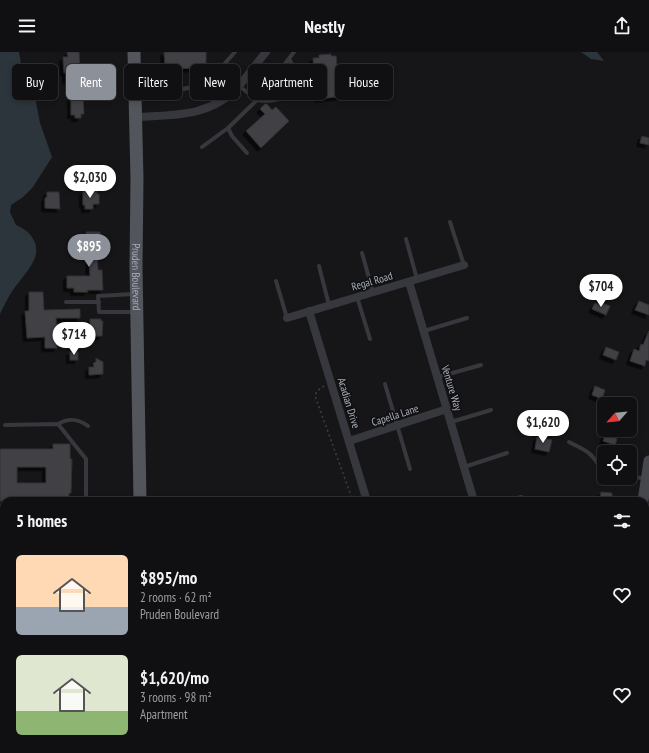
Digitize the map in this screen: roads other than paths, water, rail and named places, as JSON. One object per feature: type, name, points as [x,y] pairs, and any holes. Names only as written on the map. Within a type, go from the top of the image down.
[{"type":"main road","name":"Pruden Boulevard","points":[[134,52],[140,497]]},
{"type":"street","points":[[240,85],[266,52]]},
{"type":"street","points":[[136,117],[188,114],[200,111],[222,100]]},
{"type":"street","name":"Regal Road","points":[[287,318],[464,265]]},
{"type":"street","name":"Venture Way","points":[[413,280],[424,331],[473,497]]},
{"type":"street","name":"Acadian Drive","points":[[309,311],[366,497]]},
{"type":"street","name":"Capella Lane","points":[[349,441],[447,409]]},
{"type":"street","points":[[644,497],[649,461]]},
{"type":"lane","points":[[224,64],[234,52]]},
{"type":"lane","points":[[285,64],[294,52]]},
{"type":"lane","points":[[289,59],[292,64]]},
{"type":"lane","points":[[240,87],[248,93]]},
{"type":"lane","points":[[202,147],[228,128],[257,100],[280,100]]},
{"type":"lane","points":[[228,128],[232,136],[247,153]]},
{"type":"lane","points":[[450,222],[464,265]]},
{"type":"lane","points":[[406,239],[413,280]]},
{"type":"lane","points":[[362,253],[373,292]]},
{"type":"lane","points":[[319,266],[330,305]]},
{"type":"lane","points":[[276,280],[287,318]]},
{"type":"lane","points":[[137,293],[98,296],[99,312],[137,312]]},
{"type":"lane","points":[[357,297],[370,339]]},
{"type":"lane","points":[[66,302],[99,302]]},
{"type":"lane","points":[[424,331],[467,318]]},
{"type":"lane","points":[[438,377],[481,365]]},
{"type":"lane","points":[[385,384],[410,469]]},
{"type":"lane","points":[[451,422],[491,410]]},
{"type":"lane","points":[[5,424],[58,424],[65,420],[81,421],[88,426]]},
{"type":"lane","points":[[58,424],[86,459],[86,497]]},
{"type":"lane","points":[[569,442],[591,455],[597,464]]},
{"type":"lane","points":[[464,467],[507,453]]},
{"type":"lane","points":[[637,477],[646,479]]}]
